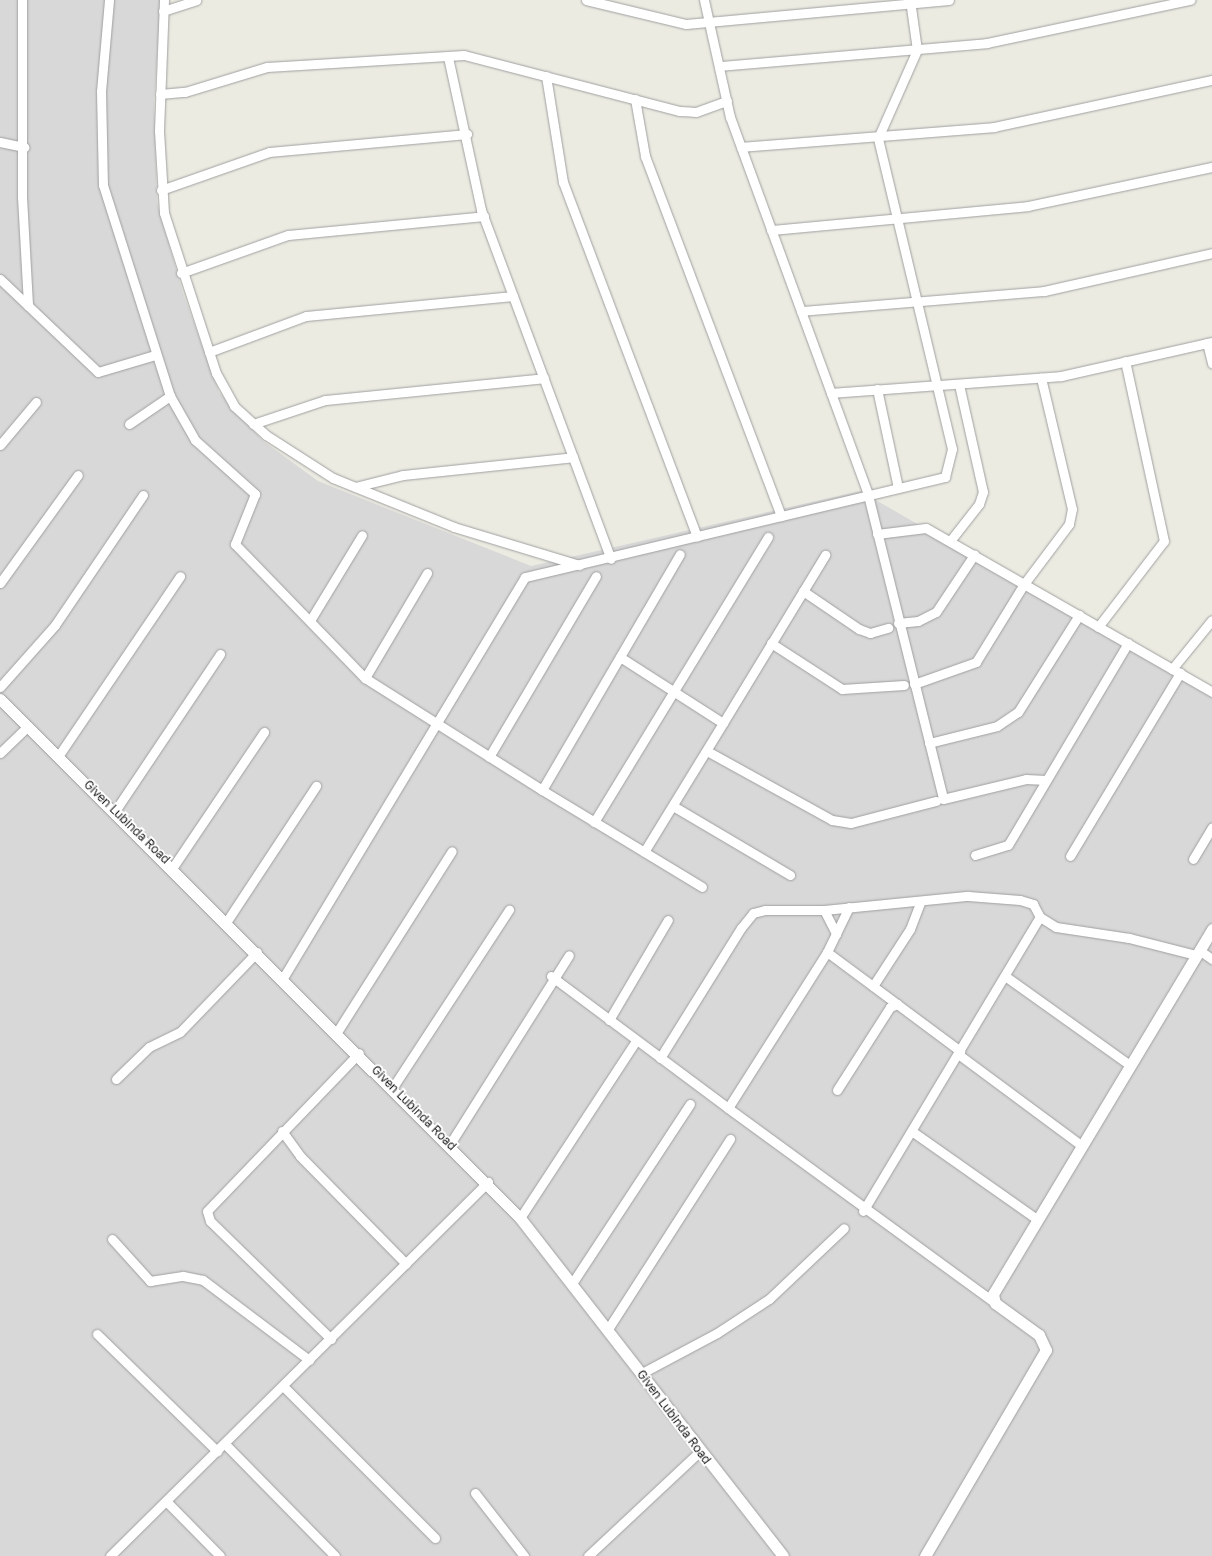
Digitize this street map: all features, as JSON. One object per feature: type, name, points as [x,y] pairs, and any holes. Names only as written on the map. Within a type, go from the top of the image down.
[{"type":"street","points":[[22,0],[28,306]]},
{"type":"street","points":[[109,0],[101,91],[103,185],[155,355],[170,396],[195,440],[255,494],[235,544],[311,619],[365,678],[435,725],[702,887]]},
{"type":"street","points":[[164,0],[162,11],[160,94],[161,190],[181,274],[208,352],[234,406],[254,424],[333,478],[454,527],[579,565]]},
{"type":"street","points":[[162,11],[196,0]]},
{"type":"street","points":[[586,0],[686,24],[910,1],[949,0]]},
{"type":"street","points":[[704,0],[711,20],[727,101],[741,147],[868,495],[898,623],[943,799],[1026,779],[1046,780]]},
{"type":"street","points":[[720,66],[917,50],[1011,39],[1190,0]]},
{"type":"street","points":[[283,978],[524,578],[945,478],[950,466],[952,449],[879,133],[917,50],[910,1]]},
{"type":"street","points":[[160,94],[185,92],[267,67],[448,57],[483,58],[635,99],[696,112],[727,101]]},
{"type":"street","points":[[448,57],[467,134],[484,216],[611,558]]},
{"type":"street","points":[[546,76],[563,182],[697,536]]},
{"type":"street","points":[[741,147],[879,133],[994,127],[1212,80]]},
{"type":"street","points":[[635,99],[645,156],[781,516]]},
{"type":"street","points":[[161,190],[269,152],[467,134]]},
{"type":"street","points":[[0,142],[24,147]]},
{"type":"street","points":[[771,230],[1028,206],[1212,167]]},
{"type":"street","points":[[181,274],[288,235],[484,216]]},
{"type":"street","points":[[800,311],[917,303],[1044,291],[1212,253]]},
{"type":"street","points":[[0,279],[98,372],[155,355]]},
{"type":"street","points":[[208,352],[306,316],[513,296]]},
{"type":"street","points":[[831,393],[936,383],[959,385],[1041,378],[1210,342],[1212,363]]},
{"type":"street","points":[[1098,626],[1164,541],[1125,361]]},
{"type":"street","points":[[254,424],[325,400],[544,378]]},
{"type":"street","points":[[914,684],[976,662],[1024,584],[1071,518],[1041,378]]},
{"type":"street","points":[[950,542],[979,504],[983,492],[959,385]]},
{"type":"street","points":[[877,389],[898,488]]},
{"type":"street","points":[[129,424],[170,396]]},
{"type":"street","points":[[0,445],[36,402]]},
{"type":"street","points":[[355,487],[403,475],[573,457]]},
{"type":"street","points":[[0,583],[78,475]]},
{"type":"street","points":[[0,687],[55,625],[143,495]]},
{"type":"street","points":[[877,534],[926,528],[1212,692]]},
{"type":"street","points":[[311,619],[362,535]]},
{"type":"street","points":[[594,822],[672,689],[768,537]]},
{"type":"street","points":[[542,790],[680,554]]},
{"type":"street","points":[[644,852],[825,555]]},
{"type":"street","points":[[898,623],[918,621],[936,612],[974,555]]},
{"type":"street","points":[[365,678],[427,573]]},
{"type":"street","points":[[59,755],[180,576]]},
{"type":"street","points":[[489,757],[596,576]]},
{"type":"street","points":[[803,591],[859,629],[870,633],[888,628]]},
{"type":"street","points":[[929,743],[997,726],[1018,712],[1079,615]]},
{"type":"street","points":[[1070,856],[1176,671],[1210,626]]},
{"type":"street","points":[[771,643],[842,689],[904,685]]},
{"type":"street","points":[[975,855],[1008,845],[1128,643]]},
{"type":"street","points":[[115,811],[220,654]]},
{"type":"street","points":[[620,657],[723,723]]},
{"type":"street","name":"Given Lubinda Road","points":[[0,699],[173,867],[488,1182],[573,1282],[699,1452],[783,1556]]},
{"type":"street","points":[[0,753],[28,726]]},
{"type":"street","points":[[173,867],[264,732]]},
{"type":"street","points":[[707,751],[832,820],[851,823],[936,801]]},
{"type":"street","points":[[227,922],[316,786]]},
{"type":"street","points":[[673,806],[790,874]]},
{"type":"street","points":[[1193,859],[1212,827]]},
{"type":"street","points":[[337,1032],[452,851]]},
{"type":"street","points":[[660,1058],[753,913],[824,910],[968,896],[1020,900],[1033,904],[1043,920],[1198,952],[1212,959]]},
{"type":"street","points":[[873,986],[910,929],[921,901]]},
{"type":"street","points":[[728,1108],[827,952],[849,907]]},
{"type":"street","points":[[393,1086],[509,910]]},
{"type":"street","points":[[824,910],[836,934]]},
{"type":"street","points":[[609,1020],[668,920]]},
{"type":"street","points":[[863,1211],[1035,926],[1043,920]]},
{"type":"street","points":[[991,1297],[1212,929]]},
{"type":"street","points":[[116,1079],[149,1047],[180,1032],[257,952]]},
{"type":"street","points":[[827,952],[1081,1145]]},
{"type":"street","points":[[450,1144],[551,976],[569,955]]},
{"type":"street","points":[[551,976],[863,1211],[991,1297],[1039,1334],[1046,1350],[925,1556]]},
{"type":"street","points":[[1005,976],[1130,1065]]},
{"type":"street","points":[[837,1090],[890,1007],[897,1004]]},
{"type":"street","points":[[520,1218],[636,1041]]},
{"type":"street","points":[[331,1339],[207,1215],[210,1207],[262,1158],[282,1131],[359,1053]]},
{"type":"street","points":[[573,1282],[690,1104]]},
{"type":"street","points":[[282,1131],[300,1156],[406,1264]]},
{"type":"street","points":[[912,1132],[1037,1219]]},
{"type":"street","points":[[608,1329],[730,1139]]},
{"type":"street","points":[[110,1556],[488,1182]]},
{"type":"street","points":[[642,1373],[717,1333],[769,1298],[844,1228]]},
{"type":"street","points":[[112,1239],[150,1281],[183,1276],[203,1280],[310,1360]]},
{"type":"street","points":[[97,1334],[217,1452]]},
{"type":"street","points":[[283,1386],[435,1538]]},
{"type":"street","points":[[225,1444],[335,1556]]},
{"type":"street","points":[[588,1556],[699,1452]]},
{"type":"street","points":[[475,1493],[524,1556]]},
{"type":"street","points":[[166,1501],[220,1556]]},
{"type":"shaded area","points":[[0,0],[161,0],[154,101],[157,203],[183,293],[219,392],[262,440],[318,481],[531,566],[860,491],[1212,693],[1212,1556],[0,1556]]}]
